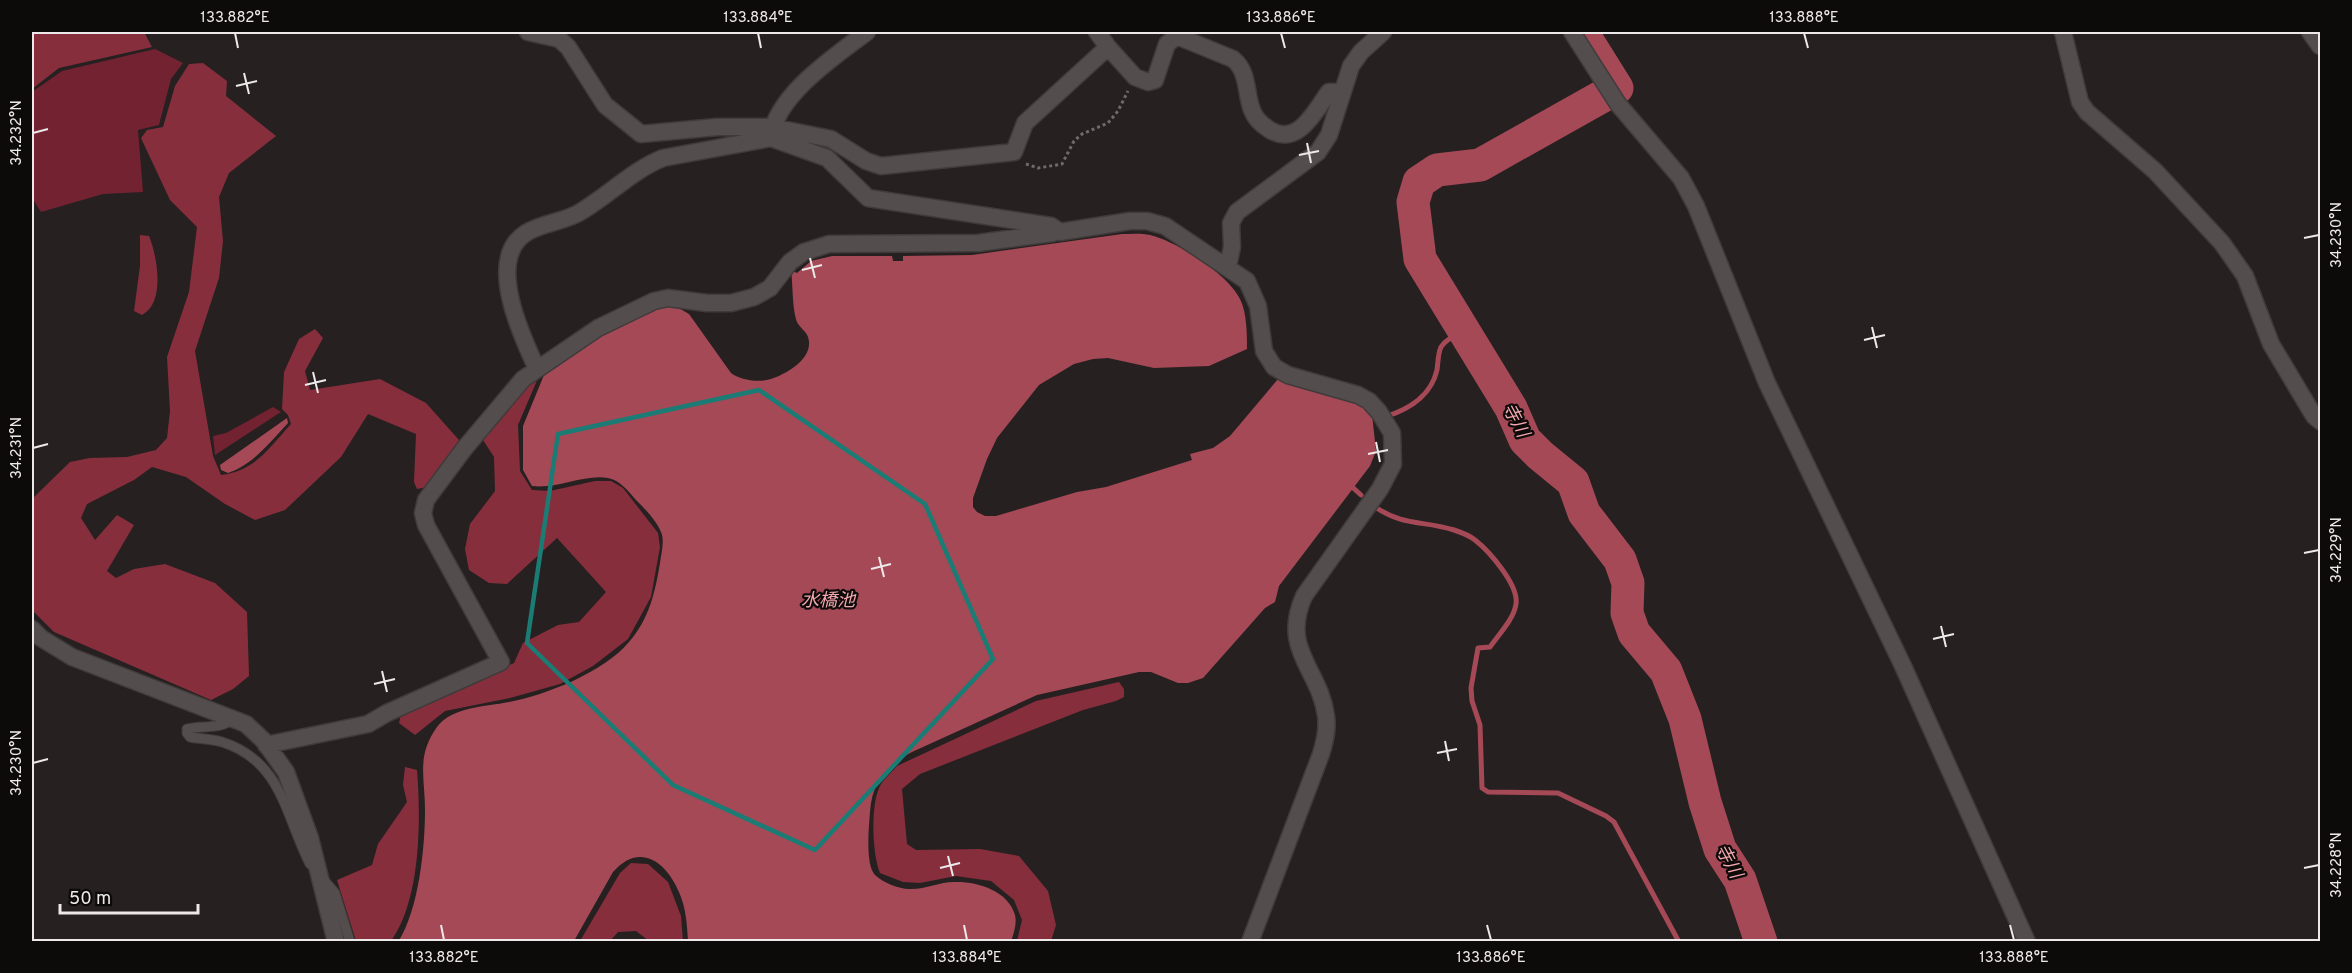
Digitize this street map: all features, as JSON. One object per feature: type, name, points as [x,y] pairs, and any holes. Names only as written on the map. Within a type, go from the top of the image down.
[{"type":"street","points":[[528,32],[559,39],[568,48],[605,105],[641,134],[717,127],[831,139],[866,160],[881,166],[1014,152],[1025,123],[1108,47]]},
{"type":"street","points":[[771,133],[786,104],[816,72],[867,32]]},
{"type":"street","points":[[1097,32],[1135,77],[1148,82],[1155,80],[1167,44],[1177,36],[1233,59],[1240,65],[1245,75],[1252,111],[1260,123],[1275,133],[1288,134],[1302,129],[1329,92],[1342,92]]},
{"type":"street","points":[[1228,266],[1232,247],[1231,223],[1238,212],[1318,152],[1329,135],[1351,66],[1361,52],[1383,32]]},
{"type":"street","points":[[1572,32],[1609,92],[1681,178],[1696,206],[1767,383],[1903,666],[2027,942]]},
{"type":"street","points":[[2063,32],[2080,102],[2087,112],[2155,171],[2222,243],[2245,276],[2271,344],[2314,416],[2320,421]]},
{"type":"street","points":[[2310,32],[2320,46]]},
{"type":"street","points":[[537,369],[515,320],[509,289],[507,271],[510,254],[517,242],[526,233],[580,213],[648,164],[663,158],[771,133],[827,159],[868,198],[1051,226],[1060,232]]},
{"type":"street","points":[[266,745],[368,724],[387,713],[501,662],[426,525],[423,513],[426,500],[464,449],[523,380],[598,328],[654,302],[668,298],[707,303],[731,303],[754,297],[770,288],[790,262],[804,252],[829,244],[978,243],[1147,221],[1165,226],[1228,266],[1247,281],[1258,306],[1264,351],[1274,367],[1288,375],[1358,395],[1369,401],[1392,433],[1393,464],[1380,489],[1304,596],[1299,607],[1296,634],[1300,652],[1321,698],[1326,716],[1326,735],[1322,754],[1250,942]]},
{"type":"street","points":[[32,629],[41,638],[72,657],[246,724],[266,745],[286,772],[310,838],[336,942]]},
{"type":"lane","points":[[233,719],[224,725],[187,729],[187,733],[190,737],[221,742],[244,752],[262,765],[275,782],[310,864],[335,893],[350,942]]},
{"type":"path","points":[[1014,152],[1028,165],[1038,168],[1062,164],[1074,141],[1082,134],[1108,123],[1118,111],[1135,77]]},
{"type":"highlighted area","points":[[759,390],[925,504],[993,659],[815,850],[673,785],[527,643],[558,434]]},
{"type":"shaded area","points":[[32,32],[144,32],[152,47],[59,68],[32,89]]},
{"type":"shaded area","points":[[155,49],[183,63],[171,79],[159,125],[138,130],[143,192],[103,194],[41,212],[32,198],[32,92],[62,71]]},
{"type":"shaded area","points":[[203,63],[227,81],[226,96],[276,136],[229,173],[219,197],[223,241],[219,278],[195,351],[213,456],[221,475],[233,473],[252,463],[268,450],[291,424],[288,415],[282,409],[284,372],[299,339],[315,329],[323,338],[305,371],[310,390],[380,379],[426,403],[459,440],[427,487],[417,489],[414,482],[416,434],[368,414],[341,457],[285,510],[255,520],[225,504],[186,477],[152,467],[134,480],[87,504],[81,518],[95,540],[117,515],[134,525],[107,571],[116,578],[134,569],[165,564],[215,583],[247,612],[249,676],[233,689],[211,700],[54,632],[32,610],[32,499],[70,462],[90,458],[127,457],[156,450],[167,438],[170,411],[167,357],[189,292],[197,227],[170,200],[141,138],[147,130],[163,127],[175,86],[189,64]]},
{"type":"shaded area","points":[[140,235],[149,236],[157,266],[157,290],[154,300],[150,309],[142,315],[134,311],[140,266]]},
{"type":"shaded area","points":[[538,378],[518,425],[520,471],[532,490],[550,491],[595,481],[611,481],[623,488],[658,533],[660,547],[651,597],[628,639],[593,666],[560,684],[510,698],[445,711],[415,735],[399,723],[401,714],[514,663],[523,643],[558,625],[579,622],[606,592],[557,538],[507,584],[489,583],[469,570],[465,549],[470,524],[495,491],[494,457],[483,440],[508,403]]},
{"type":"shaded area","points":[[273,407],[281,412],[215,455],[213,436],[226,433]]},
{"type":"shaded area","points":[[1119,682],[1124,689],[1124,697],[1116,701],[1083,710],[920,774],[902,789],[907,844],[916,850],[980,849],[1019,856],[1048,891],[1056,925],[1051,941],[1017,941],[1022,920],[1014,900],[991,881],[956,876],[920,883],[903,882],[880,873],[874,841],[875,803],[881,784],[897,766],[1036,701]]},
{"type":"shaded area","points":[[405,767],[417,770],[419,812],[417,858],[408,904],[401,924],[391,941],[356,941],[337,880],[372,865],[378,844],[407,802],[403,785]]},
{"type":"shaded area","points":[[631,863],[648,864],[668,882],[681,916],[683,941],[649,941],[636,931],[618,932],[610,941],[580,941],[620,873]]},
{"type":"water","name":"水橋池","points":[[1122,234],[1147,234],[1161,238],[1187,251],[1225,279],[1240,299],[1244,311],[1247,349],[1209,366],[1154,368],[1108,358],[1093,359],[1074,364],[1039,385],[997,438],[973,498],[973,507],[977,512],[985,516],[996,516],[1077,492],[1106,487],[1192,460],[1190,454],[1213,448],[1230,436],[1278,379],[1357,402],[1372,414],[1376,451],[1370,466],[1279,586],[1275,602],[1265,608],[1203,678],[1188,683],[1178,683],[1151,672],[1139,672],[1037,695],[912,752],[895,763],[882,776],[871,801],[869,854],[875,875],[886,883],[905,889],[963,882],[990,889],[1006,899],[1015,915],[1011,941],[688,941],[683,904],[673,881],[659,864],[642,857],[632,858],[613,872],[574,941],[398,942],[416,896],[425,825],[424,758],[430,738],[437,727],[444,720],[461,711],[540,694],[574,681],[605,663],[618,653],[636,633],[642,624],[653,595],[662,552],[662,536],[647,511],[624,486],[612,479],[599,477],[532,486],[523,470],[523,426],[544,375],[598,335],[670,303],[689,314],[731,373],[750,380],[771,379],[798,364],[807,352],[808,337],[795,317],[791,270],[797,273],[811,261],[832,256],[892,256],[893,261],[903,261],[903,256],[972,255]]},
{"type":"water","points":[[287,418],[288,423],[253,459],[228,473],[221,470],[220,465]]},
{"type":"waterway","name":"寺川","points":[[1582,32],[1617,88],[1480,165],[1437,170],[1419,182],[1413,202],[1420,259],[1511,408],[1525,440],[1573,482],[1584,513],[1620,560],[1628,583],[1627,613],[1634,633],[1666,671],[1685,719],[1705,802],[1720,849],[1740,880],[1761,942]]},
{"type":"waterway","points":[[1385,417],[1403,410],[1425,394],[1434,379],[1441,347],[1448,339],[1464,331]]},
{"type":"waterway","points":[[1350,485],[1361,495]]},
{"type":"waterway","points":[[1375,507],[1396,518],[1443,527],[1470,537],[1495,560],[1513,588],[1516,596],[1515,610],[1490,647],[1478,648],[1471,688],[1472,701],[1480,725],[1482,788],[1488,792],[1558,793],[1614,822],[1679,942]]}]
